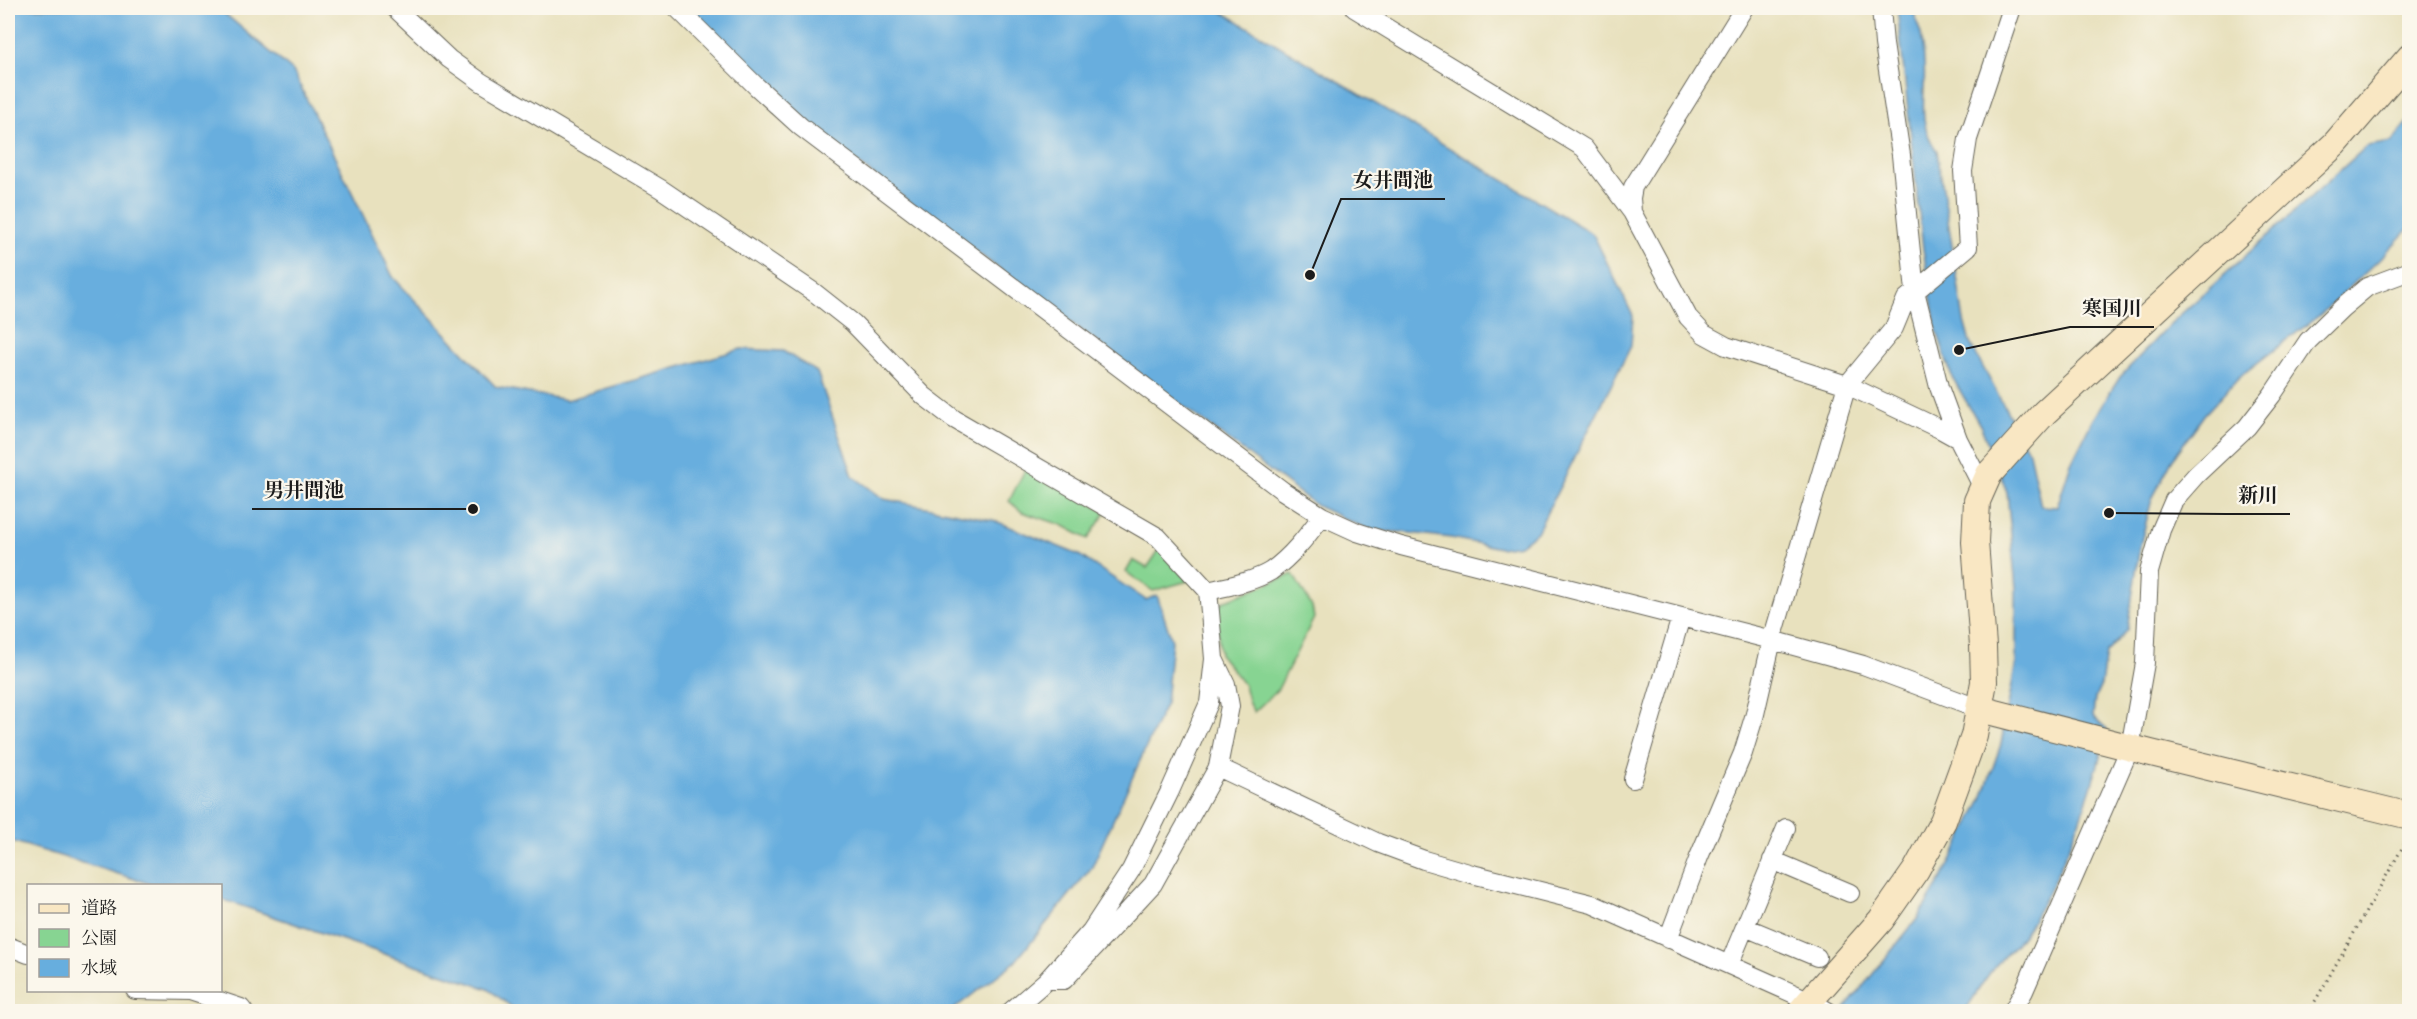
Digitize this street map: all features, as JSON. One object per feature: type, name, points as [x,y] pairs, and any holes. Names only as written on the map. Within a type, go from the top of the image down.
[{"type":"street","points":[[395,8],[449,59],[481,82],[661,189],[815,293],[853,323],[924,396],[954,419],[1158,537],[1208,591],[1214,659],[1209,703],[1170,791],[1131,870],[1091,931],[1047,980],[1010,1011]]},
{"type":"street","points":[[677,8],[801,127],[1282,491],[1322,516],[1357,532],[1401,546],[1682,616],[1863,665],[1986,710],[2409,816]]},
{"type":"street","points":[[1354,8],[1584,148],[1632,212],[1688,317],[1704,334],[1726,346],[1847,385],[1958,439]]},
{"type":"street","points":[[1632,212],[1633,187],[1744,8]]},
{"type":"street","points":[[1881,8],[1884,44],[1919,288],[1938,387],[1958,439],[1986,481]]},
{"type":"street","points":[[1668,939],[1699,857],[1743,753],[1755,714],[1772,640],[1847,385],[1894,328],[1906,299],[1968,247],[1963,171],[1968,139],[2012,8]]},
{"type":"street","points":[[1218,767],[1378,843],[1462,871],[1592,904],[1729,965],[1815,1007],[1916,870],[1943,821],[1986,710],[1975,542],[1977,501],[1986,481],[2022,435],[2335,144],[2409,57]]},
{"type":"street","points":[[2012,1011],[2029,981],[2123,746],[2145,663],[2149,572],[2161,530],[2174,500],[2196,475],[2247,428],[2308,341],[2367,287],[2409,271]]},
{"type":"street","points":[[1208,591],[1270,572],[1300,545],[1322,516]]},
{"type":"street","points":[[1633,779],[1682,616]]},
{"type":"street","points":[[1047,980],[1064,980],[1153,884],[1218,767],[1230,706],[1226,684],[1214,659]]},
{"type":"street","points":[[1729,965],[1786,828]]},
{"type":"street","points":[[1772,860],[1850,893]]},
{"type":"street","points":[[1745,927],[1817,957]]},
{"type":"street","points":[[8,946],[27,954]]},
{"type":"street","points":[[193,992],[244,1011]]},
{"type":"path","points":[[2309,1011],[2409,835]]},
{"type":"green space","points":[[1027,466],[1106,512],[1088,539],[1062,525],[1022,512],[1009,501]]},
{"type":"green space","points":[[1161,547],[1188,581],[1153,591],[1126,572],[1133,560],[1147,568]]},
{"type":"green space","points":[[1293,574],[1312,607],[1314,618],[1278,689],[1254,712],[1249,704],[1244,685],[1220,655],[1216,609],[1224,601]]},
{"type":"water","points":[[8,8],[218,8],[293,71],[393,277],[496,387],[567,400],[741,349],[783,351],[817,372],[853,476],[884,499],[993,520],[1079,555],[1146,600],[1157,595],[1172,641],[1166,703],[1092,867],[1015,962],[951,1011],[517,1011],[488,989],[222,899],[222,884],[151,884],[8,840]]},
{"type":"water","points":[[685,8],[1216,8],[1593,234],[1633,316],[1631,346],[1537,532],[1520,545],[1500,548],[1451,538],[1371,531],[1317,506],[808,126]]},
{"type":"water","points":[[1897,8],[1914,8],[1921,34],[1925,74],[1924,118],[1930,140],[1937,151],[1964,321],[1970,343],[2029,452],[2041,506],[2057,507],[2071,463],[2093,419],[2120,377],[2170,324],[2367,146],[2392,142],[2409,121],[2409,228],[2379,260],[2321,314],[2239,377],[2204,415],[2172,460],[2152,499],[2140,546],[2127,630],[2106,653],[2093,716],[2107,729],[2085,806],[2065,857],[2041,906],[2024,934],[1989,974],[1965,1011],[1842,1012],[1917,919],[1942,878],[1982,799],[2001,744],[2016,662],[2016,589],[2007,492],[1981,427],[1952,377],[1936,328],[1923,249]]},
{"type":"place","name":"女井間池","points":[[1310,275]]},
{"type":"place","name":"寒国川","points":[[1959,350]]},
{"type":"place","name":"男井間池","points":[[473,509]]},
{"type":"place","name":"新川","points":[[2109,513]]}]
